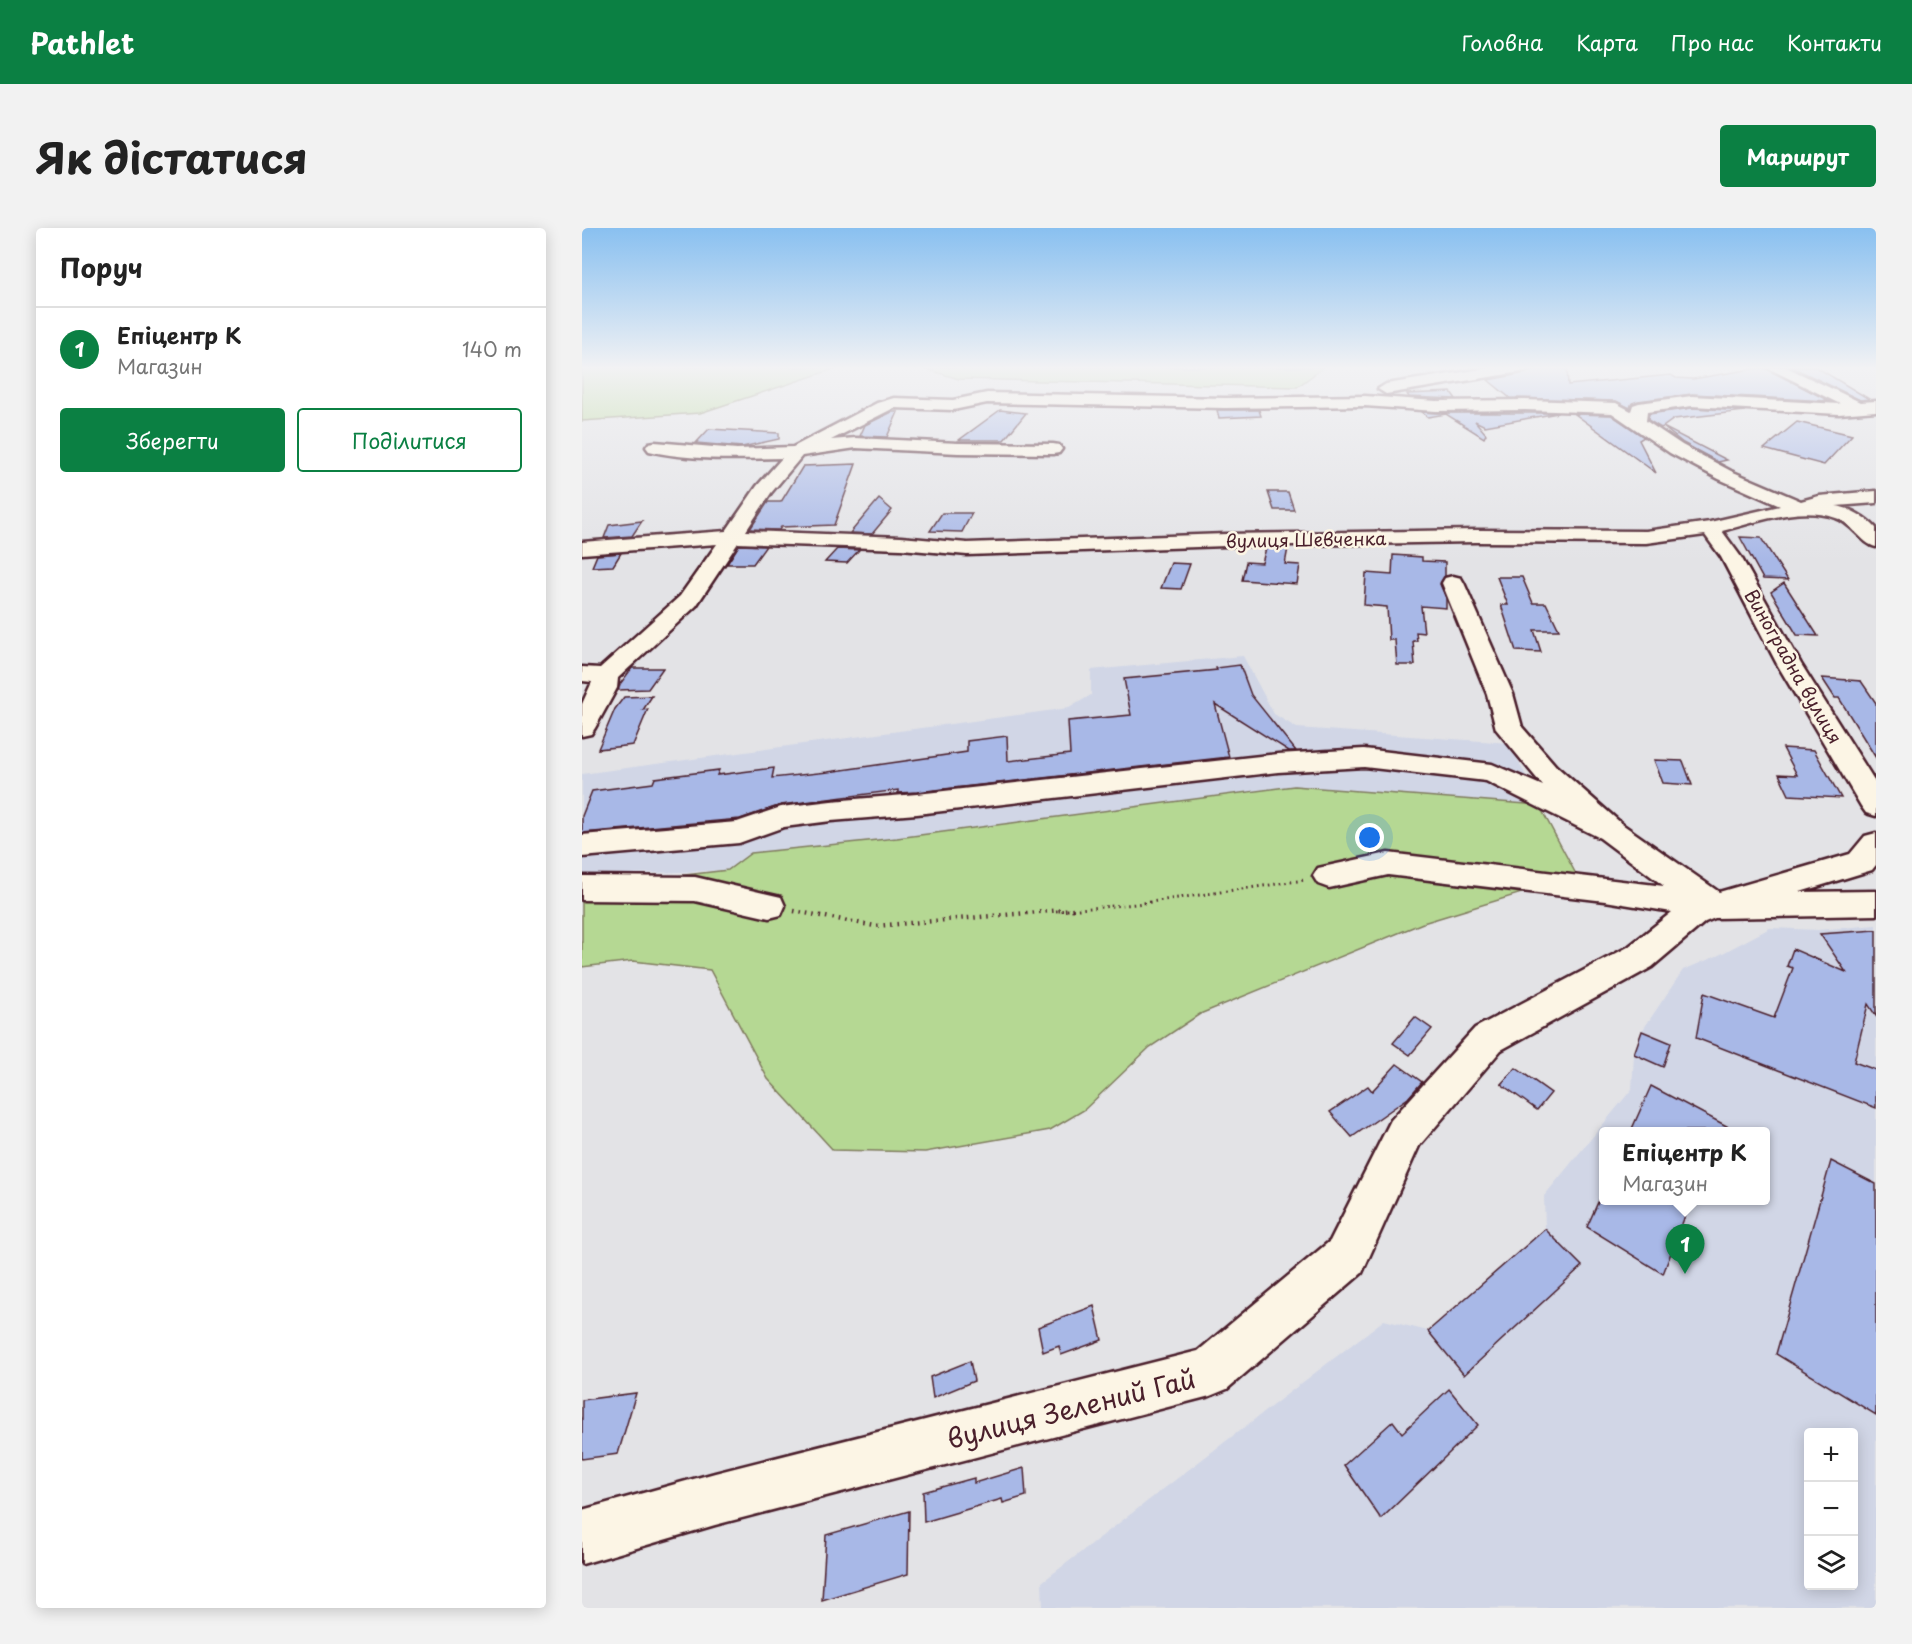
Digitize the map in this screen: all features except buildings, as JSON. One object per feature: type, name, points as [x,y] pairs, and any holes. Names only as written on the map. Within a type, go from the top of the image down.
[{"type":"street","points":[[582,728],[604,688],[594,675],[688,601],[764,490],[796,452],[835,431]]},
{"type":"street","points":[[1651,431],[1676,449],[1725,475],[1797,506],[1842,513],[1865,528],[1876,541]]},
{"type":"street","points":[[655,447],[737,454],[796,452],[856,443],[958,448],[1053,449]]},
{"type":"street","name":"вулиця Шевченка","points":[[582,548],[732,537],[901,543],[967,549],[1226,540],[1476,536],[1646,537],[1710,528],[1818,502],[1876,498]]},
{"type":"street","name":"Виноградна вулиця","points":[[1710,528],[1731,557],[1789,664],[1876,806]]},
{"type":"street","points":[[1453,583],[1500,694],[1509,729],[1546,773],[1611,831],[1714,906]]},
{"type":"street","points":[[582,846],[739,832],[781,817],[831,811],[927,803],[1278,763],[1364,759],[1492,773],[1611,831]]},
{"type":"street","points":[[1329,876],[1388,864],[1605,889],[1714,906],[1861,862],[1876,844]]},
{"type":"street","points":[[582,888],[694,889],[769,906]]},
{"type":"street","name":"вулиця Зелений Гай","points":[[582,1537],[715,1498],[1210,1372],[1346,1257],[1405,1133],[1488,1039],[1640,957],[1693,913],[1714,906],[1876,903]]},
{"type":"path","points":[[769,906],[875,926],[1136,904],[1329,876]]},
{"type":"shaded area","points":[[1243,656],[1274,714],[1297,728],[1509,743],[1541,805],[1294,786],[897,838],[751,853],[728,870],[582,876],[582,774],[1069,708],[1091,695],[1091,670]]},
{"type":"shaded area","points":[[1876,925],[1876,1608],[1043,1608],[1042,1582],[1384,1320],[1428,1331],[1545,1229],[1544,1196],[1599,1129],[1599,1205],[1770,1205],[1770,1127],[1601,1127],[1632,1089],[1634,1054],[1642,1031],[1683,970],[1719,955],[1770,928],[1818,930]]},
{"type":"green space","points":[[1294,786],[1539,805],[1577,876],[1423,923],[1200,1014],[1150,1047],[1084,1110],[1050,1130],[925,1152],[833,1150],[768,1079],[710,970],[633,961],[582,967],[582,887],[728,870],[751,853],[897,838]]},
{"type":"place","name":"Епіцентр К","points":[[1685,1274]]}]
